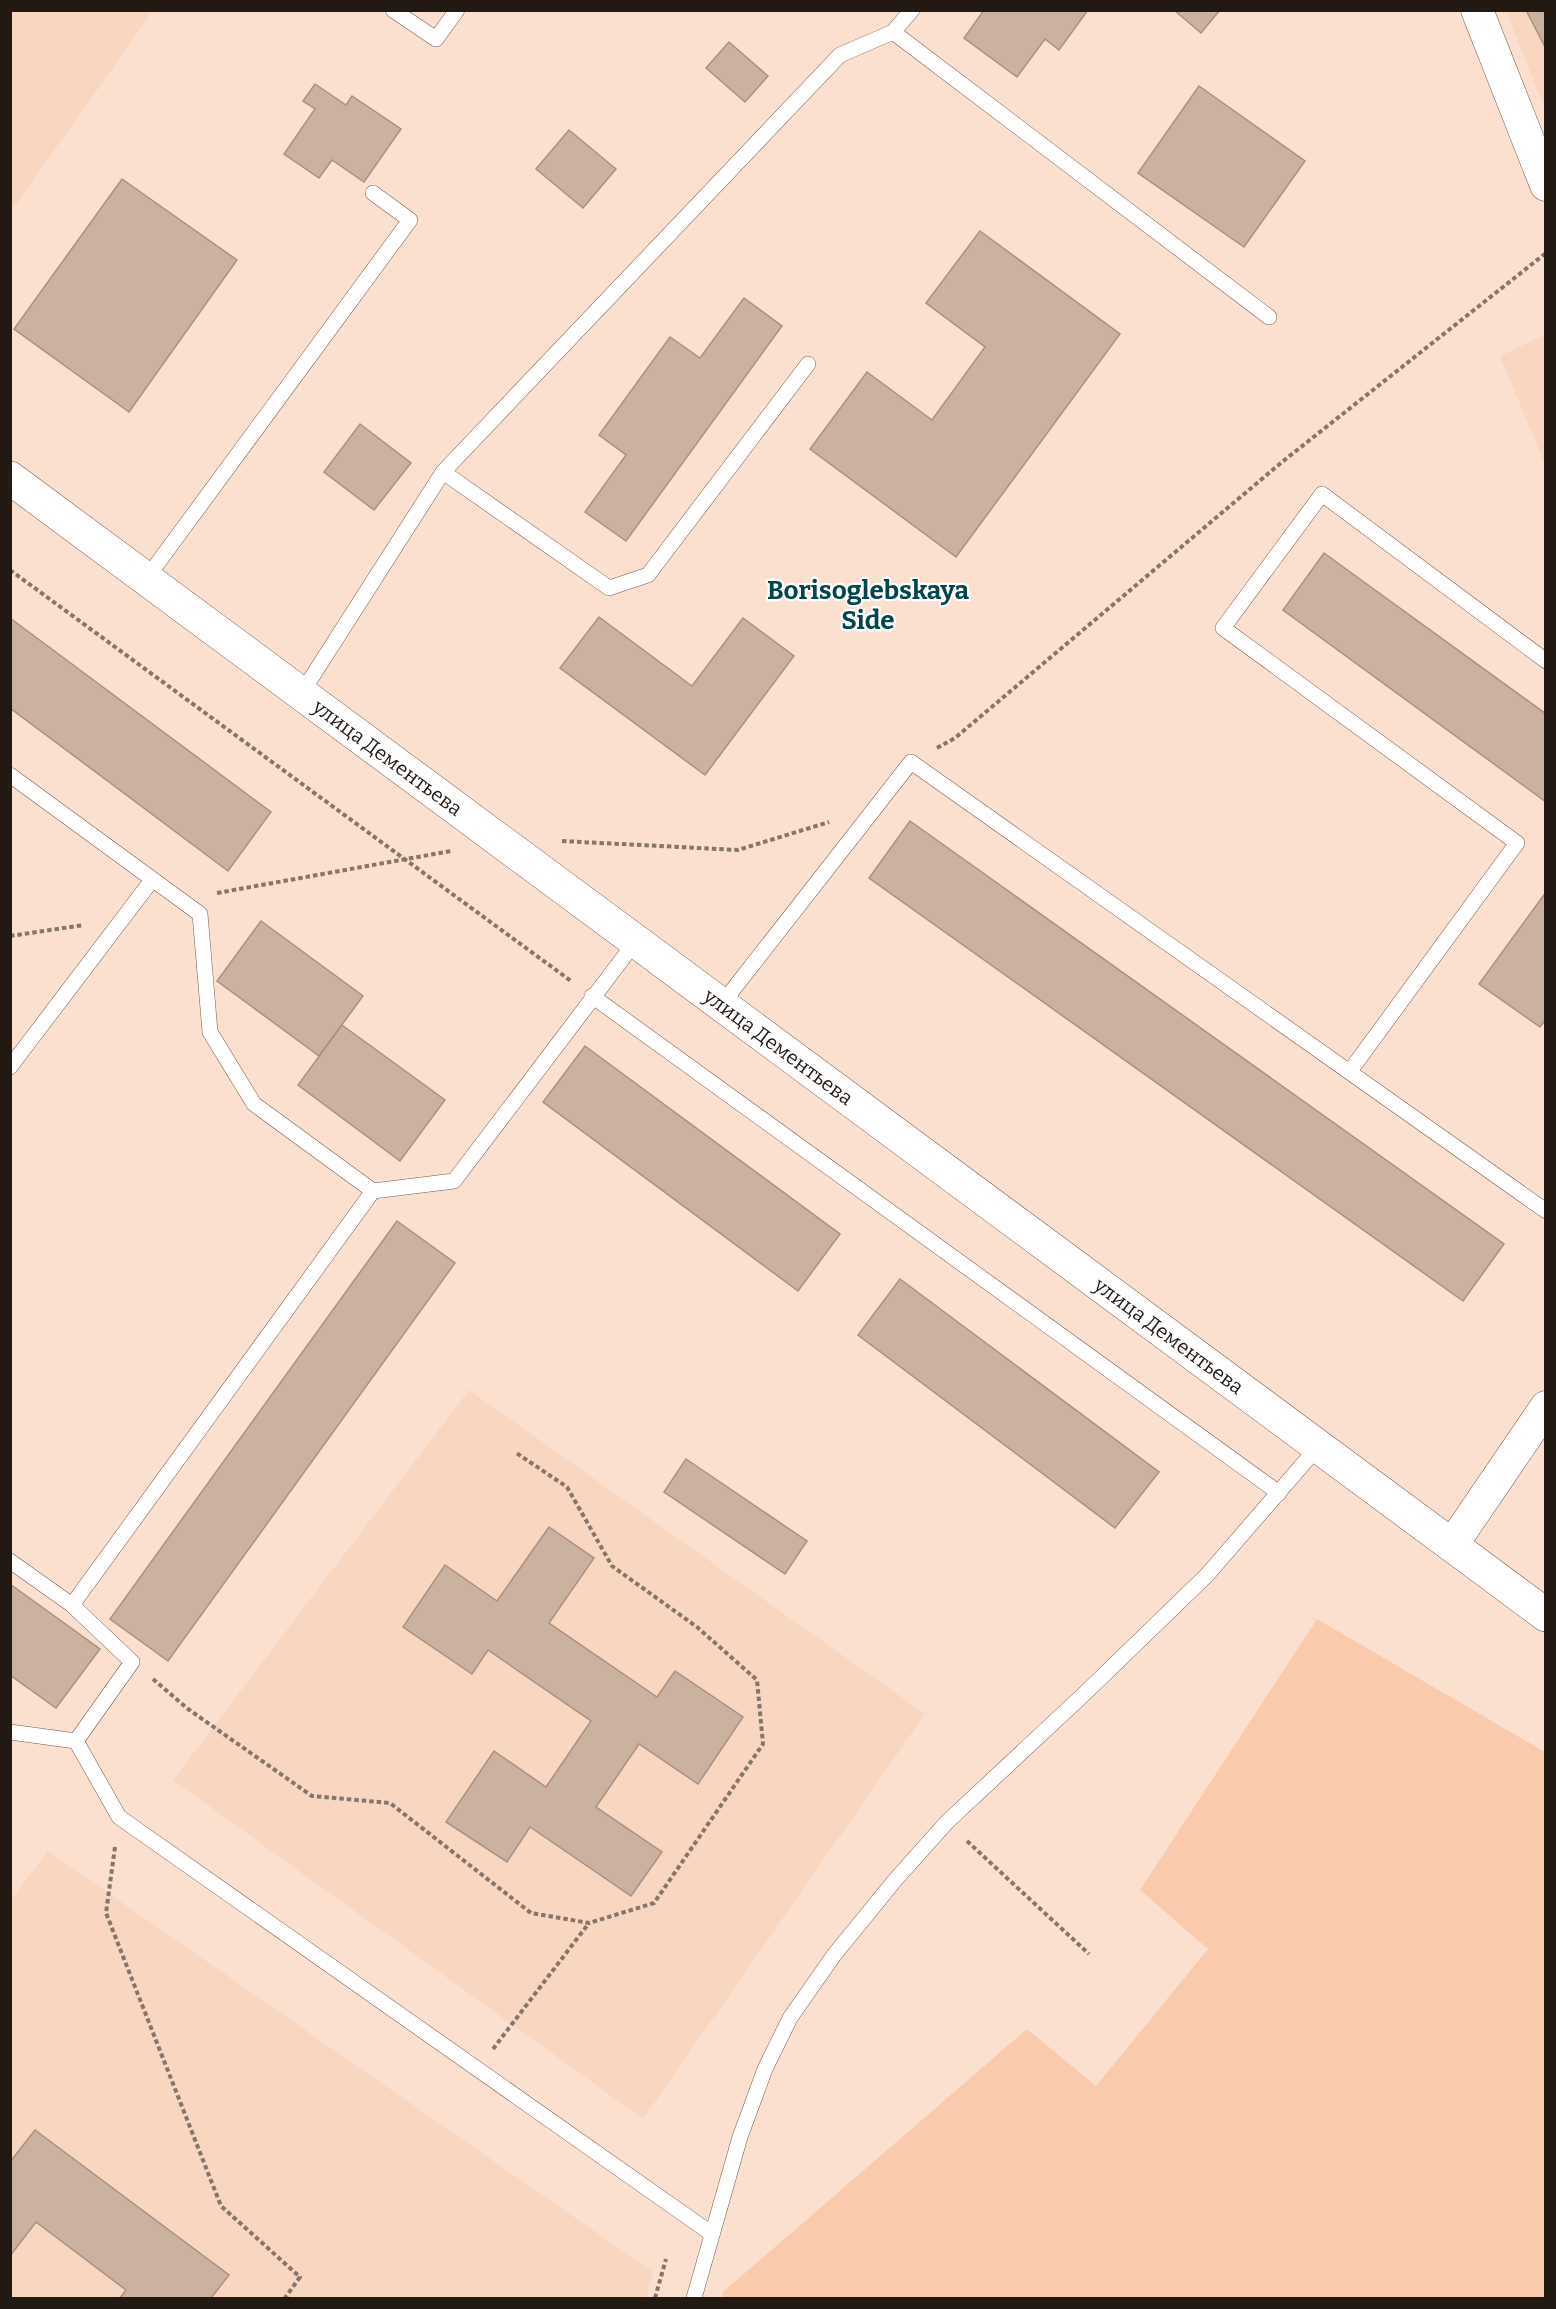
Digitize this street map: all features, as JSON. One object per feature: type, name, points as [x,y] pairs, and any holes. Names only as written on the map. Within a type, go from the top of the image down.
[{"type":"street","points":[[1477,10],[1545,185]]},
{"type":"street","name":"улица Дементьева","points":[[10,478],[1545,1615]]},
{"type":"street","points":[[1452,1545],[1545,1407]]},
{"type":"lane","points":[[393,10],[436,39],[457,10]]},
{"type":"lane","points":[[301,694],[443,472],[840,55],[893,33],[912,10]]},
{"type":"lane","points":[[893,33],[1269,317]]},
{"type":"lane","points":[[146,579],[410,220],[373,193]]},
{"type":"lane","points":[[443,472],[609,588],[648,576],[808,364]]},
{"type":"lane","points":[[1350,1071],[1517,843],[1223,628],[1322,494],[1545,661]]},
{"type":"lane","points":[[721,1005],[911,762],[1545,1211]]},
{"type":"lane","points":[[10,775],[200,914],[210,1032],[254,1104],[373,1191],[454,1181],[592,996],[636,941]]},
{"type":"lane","points":[[10,1067],[152,880]]},
{"type":"lane","points":[[592,996],[1279,1492]]},
{"type":"lane","points":[[72,1605],[373,1191]]},
{"type":"lane","points":[[694,2298],[740,2137],[765,2069],[790,2018],[834,1955],[896,1879],[947,1822],[1207,1575],[1317,1448]]},
{"type":"lane","points":[[10,1561],[72,1605],[132,1662],[76,1741]]},
{"type":"lane","points":[[10,1732],[76,1741]]},
{"type":"lane","points":[[76,1741],[118,1816],[712,2234]]},
{"type":"path","points":[[911,762],[955,738],[1282,462],[1545,253]]},
{"type":"path","points":[[10,570],[592,996]]},
{"type":"path","points":[[554,841],[738,850],[829,822],[838,816]]},
{"type":"path","points":[[179,900],[407,860],[497,839]]},
{"type":"path","points":[[10,936],[81,926],[126,914]]},
{"type":"path","points":[[132,1662],[188,1709],[312,1796],[390,1803],[531,1913],[589,1923],[654,1903],[763,1744],[757,1680],[697,1627],[612,1566],[567,1487],[515,1452]]},
{"type":"path","points":[[118,1816],[106,1913],[221,2206],[300,2277],[285,2298]]},
{"type":"path","points":[[947,1822],[1089,1954]]},
{"type":"path","points":[[478,2070],[589,1923]]},
{"type":"path","points":[[655,2298],[666,2259]]},
{"type":"shaded area","points":[[10,11],[153,11],[11,211]]},
{"type":"shaded area","points":[[1506,11],[1545,11],[1545,110]]},
{"type":"shaded area","points":[[1545,335],[1545,465],[1500,356]]},
{"type":"shaded area","points":[[469,1390],[925,1714],[643,2119],[173,1780]]},
{"type":"shaded area","points":[[1317,1619],[1545,1752],[1545,2298],[722,2298],[723,2292],[1027,2029],[1096,2086],[1208,1949],[1140,1890]]},
{"type":"shaded area","points":[[48,1851],[653,2272],[646,2298],[11,2298],[10,1901]]},
{"type":"building","points":[[984,10],[1088,10],[1059,50],[1045,39],[1017,77],[964,38]]},
{"type":"building","points":[[1174,10],[1220,10],[1201,33]]},
{"type":"building","points":[[1526,10],[1546,10],[1546,49]]},
{"type":"building","points":[[729,42],[768,76],[745,102],[706,68]]},
{"type":"building","points":[[315,84],[346,105],[352,96],[401,129],[364,182],[332,160],[319,178],[284,154],[315,109],[303,101]]},
{"type":"building","points":[[1199,86],[1305,161],[1244,247],[1138,173]]},
{"type":"building","points":[[569,130],[616,169],[583,208],[536,169]]},
{"type":"building","points":[[122,179],[237,260],[129,412],[14,329]]},
{"type":"building","points":[[980,231],[1120,334],[956,557],[810,449],[867,372],[932,420],[985,347],[926,303]]},
{"type":"building","points":[[744,298],[782,326],[626,541],[585,512],[626,455],[599,435],[670,337],[700,358]]},
{"type":"building","points":[[360,424],[411,463],[374,510],[324,472]]},
{"type":"building","points":[[1324,553],[1546,714],[1546,802],[1283,610]]},
{"type":"building","points":[[599,617],[692,686],[743,618],[794,656],[705,775],[560,668]]},
{"type":"building","points":[[10,618],[271,812],[228,871],[10,708]]},
{"type":"building","points":[[910,821],[1504,1244],[1463,1301],[869,878]]},
{"type":"building","points":[[1546,892],[1546,1019],[1540,1027],[1479,984]]},
{"type":"building","points":[[261,921],[363,996],[319,1056],[217,981]]},
{"type":"building","points":[[342,1025],[445,1100],[400,1161],[298,1085]]},
{"type":"building","points":[[585,1046],[840,1234],[798,1291],[543,1102]]},
{"type":"building","points":[[397,1221],[455,1263],[168,1661],[110,1619]]},
{"type":"building","points":[[900,1279],[1159,1472],[1115,1528],[858,1335]]},
{"type":"building","points":[[686,1459],[807,1541],[785,1574],[664,1492]]},
{"type":"building","points":[[549,1527],[594,1558],[549,1623],[657,1697],[675,1671],[743,1717],[698,1784],[639,1744],[596,1807],[662,1852],[631,1896],[530,1827],[507,1862],[446,1822],[494,1751],[546,1787],[591,1721],[488,1650],[472,1674],[403,1627],[445,1565],[497,1601]]},
{"type":"building","points":[[10,1584],[100,1649],[56,1708],[10,1675]]},
{"type":"building","points":[[35,2130],[229,2275],[211,2298],[120,2298],[126,2290],[36,2222],[10,2256],[10,2162]]},
{"type":"district","name":"Borisoglebskaya Side","points":[[868,605]]}]
